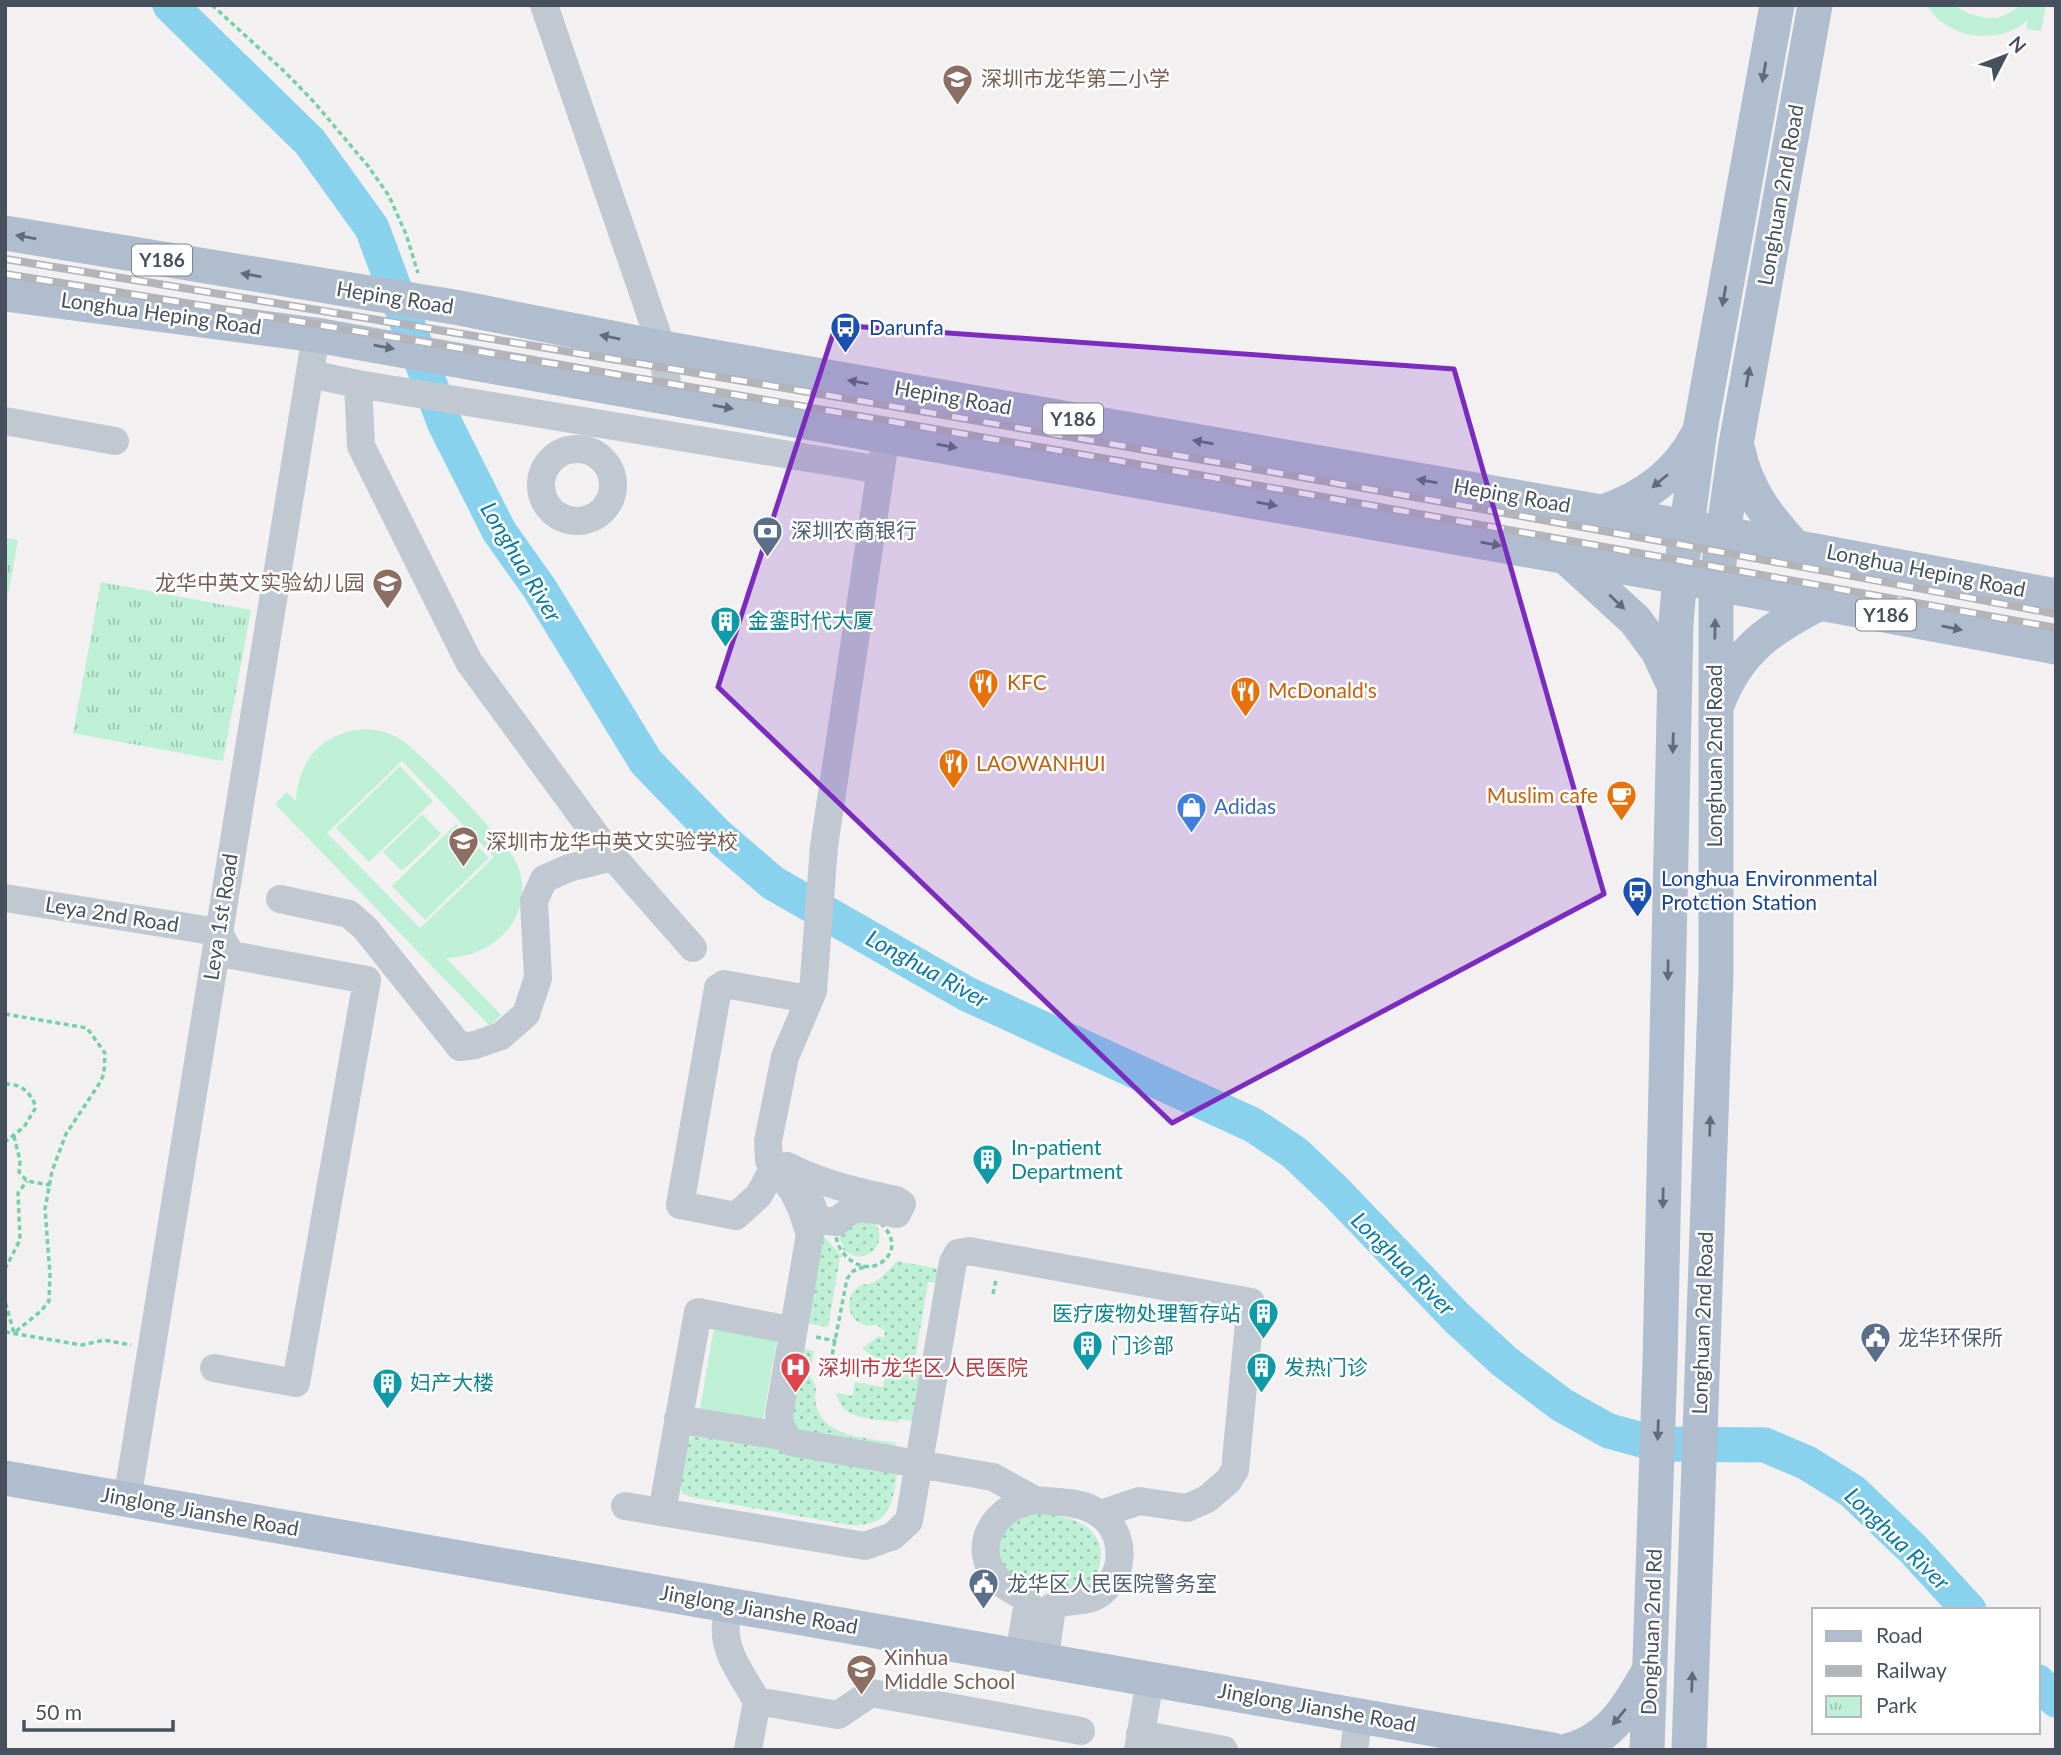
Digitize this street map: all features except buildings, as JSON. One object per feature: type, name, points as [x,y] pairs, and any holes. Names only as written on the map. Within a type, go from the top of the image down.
[{"type":"main road","name":"Longhuan 2nd Road","points":[[1656,1515],[1675,687],[1680,577],[1700,430],[1777,5]]},
{"type":"main road","name":"Longhuan 2nd Road","points":[[1697,1516],[1716,973],[1716,584],[1736,444],[1815,5]]},
{"type":"main road","name":"Heping Road","points":[[5,233],[460,308],[662,348],[1795,547]]},
{"type":"main road","name":"Longhua Heping Road","points":[[5,294],[316,335]]},
{"type":"main road","name":"Y186","points":[[316,335],[1680,577],[2056,647]]},
{"type":"main road","points":[[1603,512],[1625,504],[1651,489],[1676,468],[1700,430]]},
{"type":"main road","points":[[1736,444],[1749,488],[1764,512],[1795,547]]},
{"type":"main road","name":"Longhua Heping Road","points":[[1795,547],[2056,596]]},
{"type":"main road","points":[[1566,557],[1635,620],[1658,651],[1675,687]]},
{"type":"main road","points":[[1716,709],[1727,681],[1743,657],[1759,640],[1784,621],[1820,603]]},
{"type":"main road","name":"Jinglong Jianshe Road","points":[[5,1478],[1553,1750]]},
{"type":"main road","name":"Jinglong Jianshe Road","points":[[5,1499],[1147,1698],[1355,1742],[1439,1750]]},
{"type":"main road","name":"Donghuan 2nd Rd","points":[[1647,1750],[1656,1515]]},
{"type":"main road","name":"Donghuan 2nd Rd","points":[[1689,1750],[1697,1516]]},
{"type":"main road","points":[[1570,1750],[1594,1740],[1622,1715],[1651,1666]]},
{"type":"street","points":[[544,5],[662,348],[669,397]]},
{"type":"street","name":"Leya 1st Road","points":[[127,1500],[316,335]]},
{"type":"street","points":[[310,374],[881,470]]},
{"type":"street","points":[[358,384],[361,446],[469,662],[613,858],[693,948]]},
{"type":"street","points":[[571,450],[575,420]]},
{"type":"street","points":[[5,421],[115,441]]},
{"type":"street","points":[[886,435],[824,846],[812,987],[785,1057],[768,1141],[769,1161],[793,1191],[810,1234],[779,1415],[781,1429],[791,1442],[993,1477],[1035,1500]]},
{"type":"street","points":[[280,899],[349,914],[365,928],[460,1047],[501,1036],[526,1014],[538,978],[534,901],[544,879],[569,868],[613,858]]},
{"type":"street","name":"Leya 2nd Road","points":[[5,898],[218,932]]},
{"type":"street","points":[[214,1368],[296,1382],[367,980],[231,955],[218,932]]},
{"type":"street","points":[[774,1167],[759,1195],[736,1216],[680,1205],[718,988],[724,984],[812,987]]},
{"type":"street","points":[[625,1506],[865,1546],[892,1536],[909,1521],[953,1262],[958,1253],[970,1251],[1251,1302],[1235,1470],[1207,1499],[1187,1508],[1139,1501],[1101,1514]]},
{"type":"street","points":[[662,1512],[698,1312],[785,1329],[793,1333]]},
{"type":"street","points":[[678,1419],[788,1437]]},
{"type":"street","points":[[1035,1500],[1082,1506],[1101,1514],[1118,1540],[1120,1551],[1116,1573],[1102,1592],[1092,1598],[1080,1602],[1061,1601],[1052,1607],[1047,1643],[1033,1658],[1022,1636],[1028,1602],[1024,1596],[999,1582],[992,1572],[986,1547],[993,1524],[1011,1506],[1035,1500]]},
{"type":"street","points":[[726,1625],[724,1639],[757,1701],[748,1750]]},
{"type":"street","points":[[757,1701],[838,1715],[872,1693],[1081,1731]]},
{"type":"street","points":[[1147,1698],[1139,1742],[1224,1750]]},
{"type":"path","points":[[212,5],[285,72],[368,166],[389,196],[406,234],[421,282]]},
{"type":"path","points":[[5,1014],[87,1028],[106,1053],[104,1074],[66,1135],[50,1185],[45,1209],[50,1274],[49,1301],[14,1333]]},
{"type":"path","points":[[5,1084],[19,1085],[31,1094],[36,1107],[24,1127],[5,1142]]},
{"type":"path","points":[[14,1136],[20,1161],[19,1172],[27,1181],[50,1185]]},
{"type":"path","points":[[5,1269],[20,1240],[19,1193],[27,1181]]},
{"type":"path","points":[[829,1371],[847,1279],[853,1271],[876,1266],[884,1261],[892,1242],[889,1232],[875,1217],[858,1212],[842,1220],[835,1236],[842,1253],[858,1265],[866,1267]]},
{"type":"path","points":[[5,1301],[14,1333]]},
{"type":"path","points":[[5,1332],[82,1345],[104,1340],[150,1348]]},
{"type":"highlighted area","points":[[836,325],[1454,369],[1604,894],[1172,1123],[718,687]]},
{"type":"green space","points":[[1926,5],[1953,5],[1970,14],[1997,18],[2022,5],[2046,5],[2041,31],[2026,29],[2028,20],[1999,35],[1977,36],[1956,30],[1940,21]]},
{"type":"green space","points":[[5,538],[18,540],[5,611]]},
{"type":"green space","points":[[101,582],[251,610],[223,761],[73,733]]},
{"type":"green space","points":[[365,729],[383,732],[410,747],[482,819],[517,864],[522,883],[521,900],[517,916],[508,930],[481,950],[446,958],[501,1015],[490,1026],[275,804],[287,792],[296,801],[298,786],[308,761],[325,742],[350,731]],"holes":[[[402,761],[494,857],[420,928],[327,833]]]},
{"type":"green space","points":[[400,766],[433,801],[369,862],[336,828]]},
{"type":"green space","points":[[422,814],[441,834],[402,871],[383,852]]},
{"type":"green space","points":[[456,824],[489,858],[425,920],[392,886]]},
{"type":"green space","points":[[873,1220],[880,1238],[875,1248],[858,1257],[844,1251],[839,1236],[844,1222]]},
{"type":"green space","points":[[820,1232],[843,1257],[840,1257],[828,1327],[807,1323]]},
{"type":"green space","points":[[897,1261],[939,1269],[937,1283],[928,1282],[913,1372],[921,1374],[912,1421],[899,1419],[899,1422],[852,1414],[839,1402],[837,1393],[852,1396],[855,1382],[883,1387],[887,1365],[862,1349],[878,1336],[884,1338],[885,1331],[877,1325],[866,1325],[857,1321],[850,1312],[849,1303],[857,1288],[876,1281]]},
{"type":"green space","points":[[715,1322],[778,1333],[762,1426],[699,1415]]},
{"type":"green space","points":[[799,1348],[814,1351],[809,1375],[816,1388],[815,1400],[820,1416],[828,1424],[849,1434],[896,1443],[894,1454],[808,1437],[792,1424]]},
{"type":"green space","points":[[696,1433],[898,1469],[891,1503],[882,1517],[874,1522],[849,1525],[691,1497],[682,1493],[681,1479],[685,1452]]},
{"type":"green space","points":[[1030,1514],[1075,1520],[1093,1533],[1099,1542],[1101,1558],[1096,1574],[1089,1583],[1076,1588],[1048,1591],[1030,1586],[1015,1577],[1004,1565],[1000,1552],[1001,1537],[1011,1524]]},
{"type":"waterway","name":"Longhua River","points":[[170,5],[310,142],[372,228],[444,422],[499,531],[540,589],[646,762],[716,834],[773,883],[967,994],[1253,1125],[1295,1153],[1457,1318],[1505,1362],[1562,1405],[1609,1431],[1657,1444],[1765,1445],[1807,1463],[1852,1491],[1913,1549],[1967,1608]]},
{"type":"waterway","name":"Longhua River","points":[[2040,1684],[2056,1700]]},
{"type":"railway","points":[[5,259],[1032,430],[2056,614]]},
{"type":"railway","points":[[5,274],[775,401],[2056,628]]},
{"type":"place","name":"深圳市龙华第二小学","points":[[958,106]]},
{"type":"place","name":"Darunfa","points":[[846,355]]},
{"type":"place","name":"深圳农商银行","points":[[768,558]]},
{"type":"place","name":"龙华中英文实验幼儿园","points":[[388,610]]},
{"type":"place","name":"金銮时代大厦","points":[[725,648]]},
{"type":"place","name":"KFC","points":[[984,710]]},
{"type":"place","name":"McDonald's","points":[[1245,718]]},
{"type":"place","name":"LAOWANHUI","points":[[953,791]]},
{"type":"place","name":"Muslim cafe","points":[[1621,823]]},
{"type":"place","name":"Adidas","points":[[1191,834]]},
{"type":"place","name":"深圳市龙华中英文实验学校","points":[[463,869]]},
{"type":"place","name":"Longhua Environmental Protction Station","points":[[1638,918]]},
{"type":"place","name":"In-patient Department","points":[[988,1187]]},
{"type":"place","name":"医疗废物处理暂存站","points":[[1264,1341]]},
{"type":"place","name":"龙华环保所","points":[[1875,1365]]},
{"type":"place","name":"门诊部","points":[[1088,1373]]},
{"type":"place","name":"深圳市龙华区人民医院","points":[[795,1395]]},
{"type":"place","name":"发热门诊","points":[[1261,1395]]},
{"type":"place","name":"妇产大楼","points":[[387,1410]]},
{"type":"place","name":"龙华区人民医院警务室","points":[[984,1611]]},
{"type":"place","name":"Xinhua Middle School","points":[[861,1697]]}]
